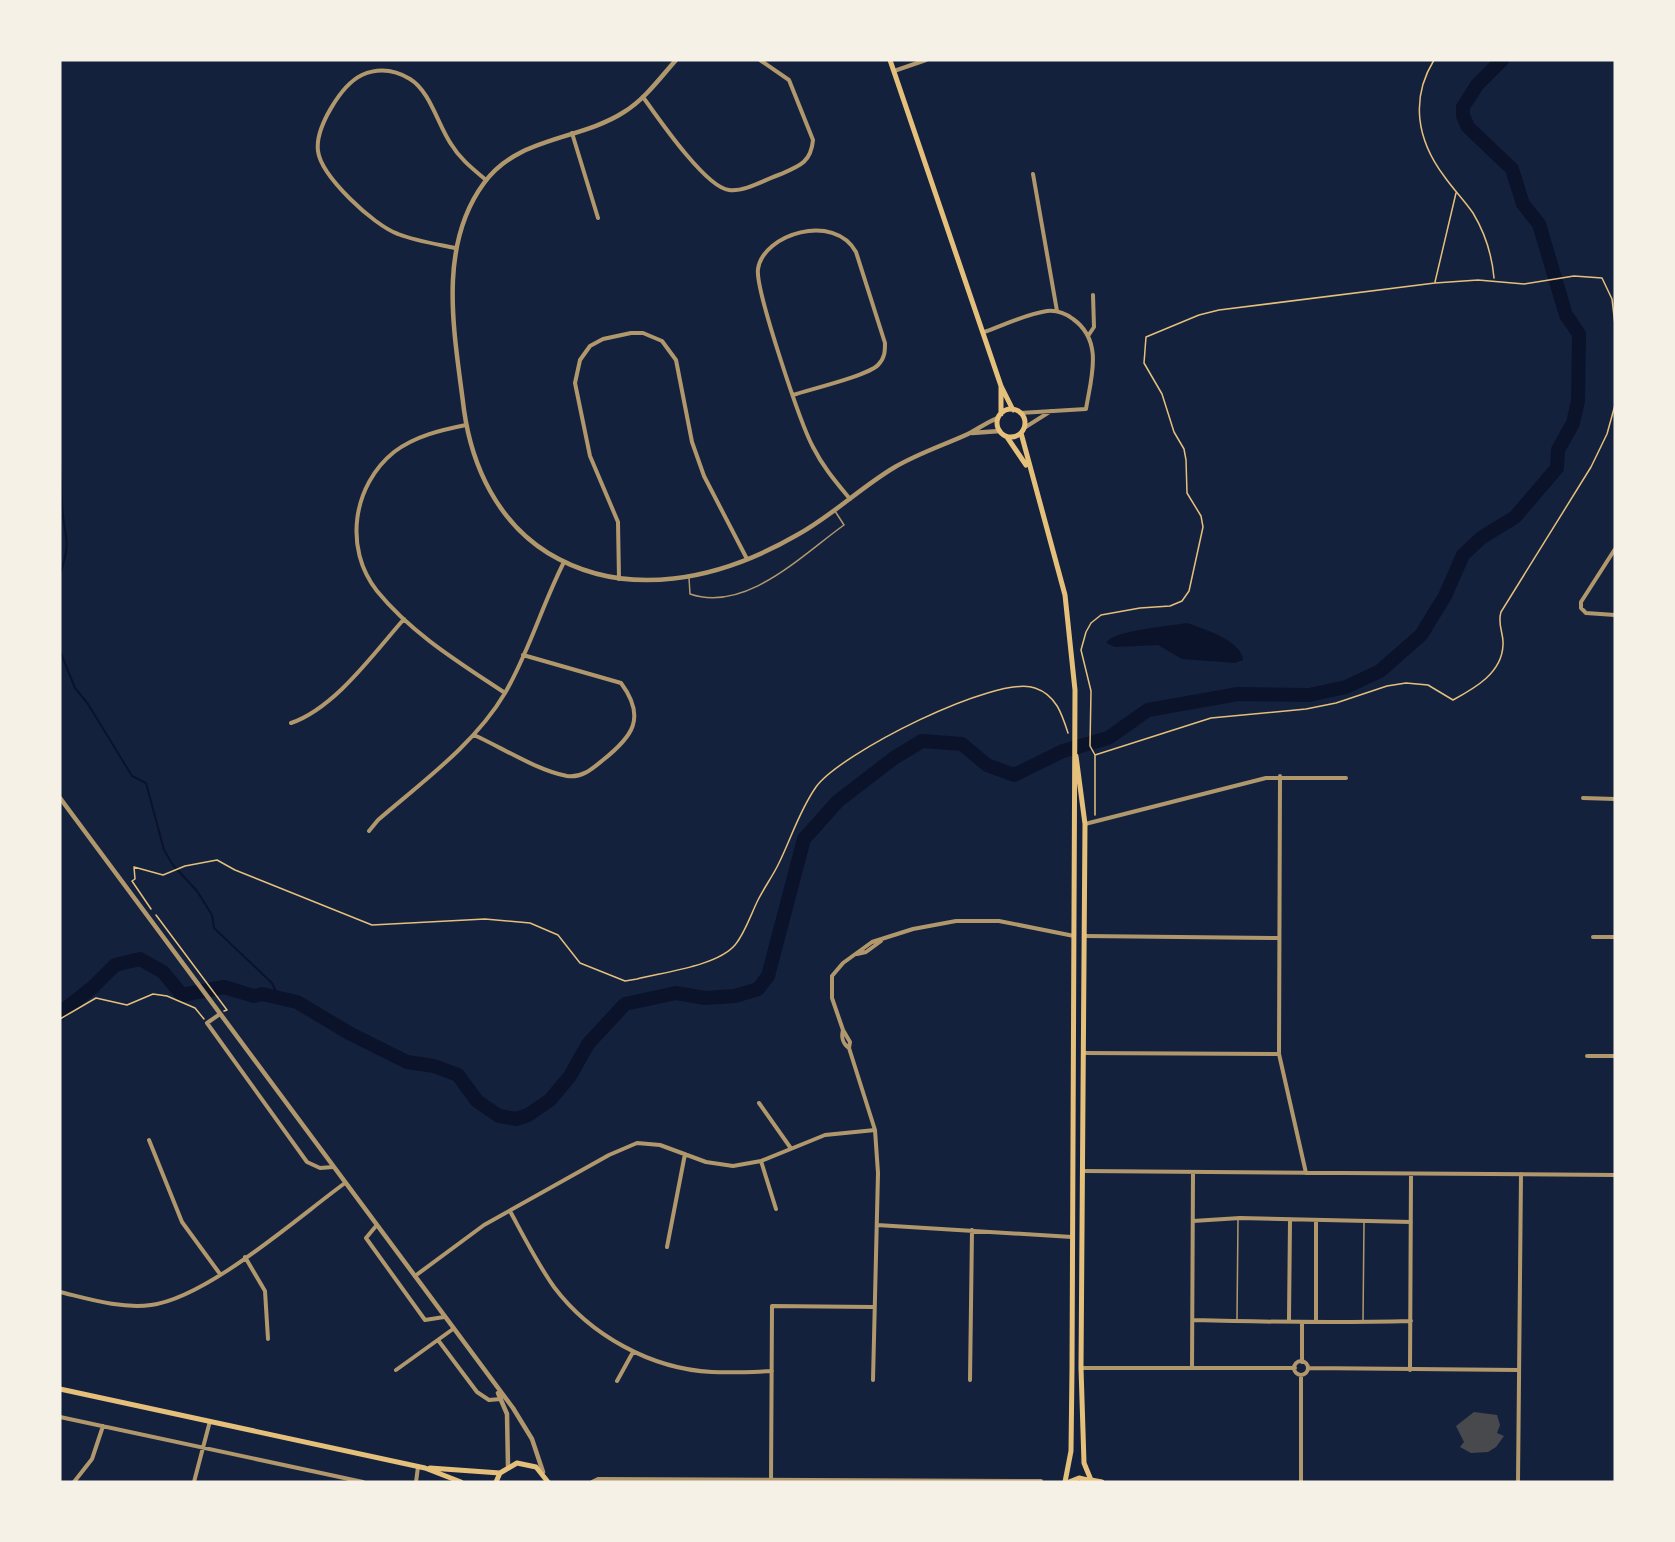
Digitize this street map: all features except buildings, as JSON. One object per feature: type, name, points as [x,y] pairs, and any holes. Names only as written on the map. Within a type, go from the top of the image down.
[{"type":"main road","points":[[890,60],[1001,386],[1013,410],[1020,413],[1024,420],[1022,430],[1029,469],[1051,536],[1065,595],[1072,648],[1075,732],[1073,797],[1076,826],[1071,1451],[1067,1482],[1078,1478],[1102,1482]]},
{"type":"main road","points":[[1001,386],[1000,432],[1007,436],[1029,469]]},
{"type":"main road","points":[[999,416],[1013,410]]},
{"type":"main road","points":[[1007,436],[1022,430]]},
{"type":"main road","points":[[1075,754],[1079,768],[1085,824],[1081,1368],[1084,1463],[1092,1481]]},
{"type":"main road","points":[[1076,826],[1085,824]]},
{"type":"main road","points":[[1074,936],[1085,936]]},
{"type":"main road","points":[[1074,1171],[1084,1171]]},
{"type":"main road","points":[[1072,1237],[1082,1237]]},
{"type":"main road","points":[[1072,1369],[1081,1368]]},
{"type":"main road","points":[[60,1389],[418,1466],[461,1482]]},
{"type":"main road","points":[[496,1482],[500,1473],[508,1466],[526,1463],[543,1472],[548,1482]]},
{"type":"main road","points":[[425,1468],[500,1473]]},
{"type":"street","points":[[676,60],[643,98],[624,112],[597,126],[525,149],[486,180],[467,211],[456,248],[453,305],[466,425],[475,458],[500,508],[532,541],[564,562],[618,579],[651,581],[688,577],[735,565],[797,536],[894,467],[969,433],[999,416]]},
{"type":"street","points":[[643,98],[711,183],[732,191],[745,188],[801,166],[812,150],[813,140],[789,80],[760,60]]},
{"type":"street","points":[[894,71],[926,60]]},
{"type":"street","points":[[456,248],[396,234],[369,216],[320,162],[317,143],[321,125],[356,79],[372,72],[395,72],[419,86],[455,151],[486,180]]},
{"type":"street","points":[[572,133],[598,218]]},
{"type":"street","points":[[1033,174],[1057,311]]},
{"type":"street","points":[[793,395],[877,367],[884,358],[885,343],[856,252],[848,239],[828,230],[814,230],[775,245],[761,260],[758,271],[762,295],[793,395],[812,445],[825,469],[850,499]]},
{"type":"street","points":[[1089,336],[1094,327],[1093,295]]},
{"type":"street","points":[[984,332],[1041,313],[1057,311],[1079,324],[1089,336],[1093,362],[1091,388],[1086,409],[1020,413]]},
{"type":"street","points":[[618,579],[618,522],[590,456],[575,383],[580,360],[590,346],[603,339],[631,333],[643,333],[662,341],[676,360],[692,442],[704,476],[747,559]]},
{"type":"street","points":[[1022,430],[1052,411]]},
{"type":"street","points":[[466,425],[429,434],[395,452],[371,477],[363,491],[356,528],[362,562],[377,591],[404,619],[448,656],[505,693]]},
{"type":"street","points":[[969,433],[1000,432]]},
{"type":"street","points":[[1615,549],[1581,602],[1581,608],[1586,614],[1615,615]]},
{"type":"street","points":[[369,831],[378,820],[474,735],[505,693],[564,562]]},
{"type":"street","points":[[291,723],[304,719],[323,706],[404,619]]},
{"type":"street","points":[[474,735],[535,764],[571,776],[591,770],[630,735],[634,723],[633,705],[621,683],[523,655]]},
{"type":"street","points":[[1085,824],[1280,776],[1346,778]]},
{"type":"street","points":[[1280,776],[1279,1054],[1306,1173]]},
{"type":"street","points":[[60,798],[492,1383],[532,1439],[543,1472]]},
{"type":"street","points":[[1583,798],[1615,799]]},
{"type":"street","points":[[873,1380],[873,1307],[877,1225],[875,1130],[849,1048],[844,1045],[843,1030],[832,998],[831,982],[837,969],[857,954],[866,952],[881,941],[913,929],[956,921],[999,921],[1074,936]]},
{"type":"street","points":[[1085,936],[1279,938]]},
{"type":"street","points":[[1593,937],[1615,937]]},
{"type":"street","points":[[220,1014],[207,1023],[307,1162],[320,1167],[333,1167]]},
{"type":"street","points":[[1083,1053],[1279,1054]]},
{"type":"street","points":[[1587,1056],[1615,1056]]},
{"type":"street","points":[[759,1103],[790,1147]]},
{"type":"street","points":[[414,1276],[484,1225],[609,1155],[637,1143],[660,1144],[726,1166],[761,1161],[790,1147],[825,1135],[875,1130]]},
{"type":"street","points":[[149,1140],[182,1222],[220,1274]]},
{"type":"street","points":[[667,1248],[686,1154]]},
{"type":"street","points":[[761,1161],[776,1209]]},
{"type":"street","points":[[1084,1171],[1615,1175]]},
{"type":"street","points":[[1192,1368],[1193,1173]]},
{"type":"street","points":[[1410,1370],[1412,1174]]},
{"type":"street","points":[[1518,1482],[1521,1174]]},
{"type":"street","points":[[60,1292],[111,1304],[151,1305],[189,1294],[245,1257],[345,1183]]},
{"type":"street","points":[[510,1211],[541,1268],[571,1307],[597,1329],[633,1352],[665,1364],[710,1372],[771,1371]]},
{"type":"street","points":[[1193,1221],[1238,1219],[1411,1222]]},
{"type":"street","points":[[1289,1320],[1290,1221]]},
{"type":"street","points":[[1316,1222],[1316,1321]]},
{"type":"street","points":[[877,1225],[1072,1237]]},
{"type":"street","points":[[376,1226],[366,1238],[418,1311],[425,1320],[444,1317]]},
{"type":"street","points":[[970,1380],[972,1230]]},
{"type":"street","points":[[245,1257],[265,1291],[268,1339]]},
{"type":"street","points":[[771,1481],[772,1306],[873,1307]]},
{"type":"street","points":[[1193,1320],[1237,1323],[1289,1320],[1363,1324],[1411,1322]]},
{"type":"street","points":[[1302,1322],[1302,1362],[1308,1368],[1519,1370]]},
{"type":"street","points":[[396,1370],[453,1329]]},
{"type":"street","points":[[438,1340],[477,1392],[489,1400],[501,1399]]},
{"type":"street","points":[[617,1381],[633,1352]]},
{"type":"street","points":[[1295,1368],[1297,1363],[1302,1362]]},
{"type":"street","points":[[1081,1368],[1295,1368],[1302,1375]]},
{"type":"street","points":[[1301,1482],[1302,1375],[1308,1368]]},
{"type":"street","points":[[492,1383],[507,1414],[508,1466]]},
{"type":"street","points":[[60,1417],[363,1482]]},
{"type":"street","points":[[194,1482],[210,1421]]},
{"type":"street","points":[[74,1482],[92,1459],[103,1426]]},
{"type":"street","points":[[416,1482],[418,1466]]},
{"type":"street","points":[[592,1482],[598,1479],[1041,1481]]},
{"type":"lane","points":[[688,577],[690,594],[703,598],[736,594],[765,582],[844,525],[835,510]]},
{"type":"lane","points":[[1237,1323],[1238,1219]]},
{"type":"lane","points":[[1363,1324],[1364,1221]]},
{"type":"path","points":[[1434,60],[1423,81],[1418,115],[1431,156],[1472,212],[1486,241],[1492,258],[1494,280]]},
{"type":"path","points":[[1435,283],[1456,192]]},
{"type":"path","points":[[1095,820],[1095,755],[1090,746],[1091,691],[1081,645],[1088,626],[1101,615],[1140,608],[1170,606],[1182,601],[1189,591],[1203,527],[1201,516],[1187,493],[1184,449],[1174,432],[1162,394],[1143,359],[1146,338],[1199,315],[1219,310],[1435,283],[1494,280],[1532,282],[1574,276],[1602,278],[1612,299],[1615,326]]},
{"type":"path","points":[[1095,755],[1114,747],[1223,715],[1306,709],[1406,683],[1428,685],[1453,700],[1477,686],[1500,661],[1503,646],[1499,625],[1501,612],[1591,467],[1607,434],[1615,405]]},
{"type":"path","points":[[216,996],[132,881],[135,879],[134,867],[163,874],[185,866],[217,860],[235,870],[372,925],[485,919],[530,922],[558,935],[580,963],[625,981],[715,959],[736,944],[778,865],[801,810],[824,777],[843,761],[939,711],[1004,687],[1027,686],[1049,696],[1062,714],[1068,734]]},
{"type":"path","points":[[60,1020],[96,998],[127,1005],[153,994],[167,996],[195,1008],[207,1023]]},
{"type":"water","points":[[1187,623],[1229,641],[1241,653],[1243,660],[1235,663],[1182,659],[1158,645],[1115,647],[1106,643],[1119,635],[1130,632]]},
{"type":"waterway","points":[[60,1013],[93,987],[115,965],[140,959],[163,972],[182,995],[224,987],[254,996],[262,994],[297,1002],[349,1033],[407,1062],[434,1066],[458,1075],[477,1101],[499,1116],[516,1119],[528,1115],[550,1100],[570,1076],[588,1044],[625,1004],[676,993],[705,998],[735,996],[758,989],[768,976],[804,839],[838,801],[894,758],[922,741],[962,744],[987,765],[1014,775],[1063,751],[1108,738],[1148,710],[1238,694],[1309,695],[1346,687],[1380,671],[1421,635],[1445,596],[1463,555],[1481,538],[1515,517],[1557,468],[1558,450],[1573,423],[1578,401],[1579,334],[1566,315],[1539,224],[1523,204],[1512,169],[1468,127],[1463,116],[1463,107],[1477,85],[1502,60]]},
{"type":"waterway","points":[[60,465],[67,544],[60,574]]},
{"type":"waterway","points":[[60,651],[75,688],[88,704],[132,776],[146,783],[164,850],[173,865],[197,891],[212,915],[214,928],[272,983],[279,998]]}]
